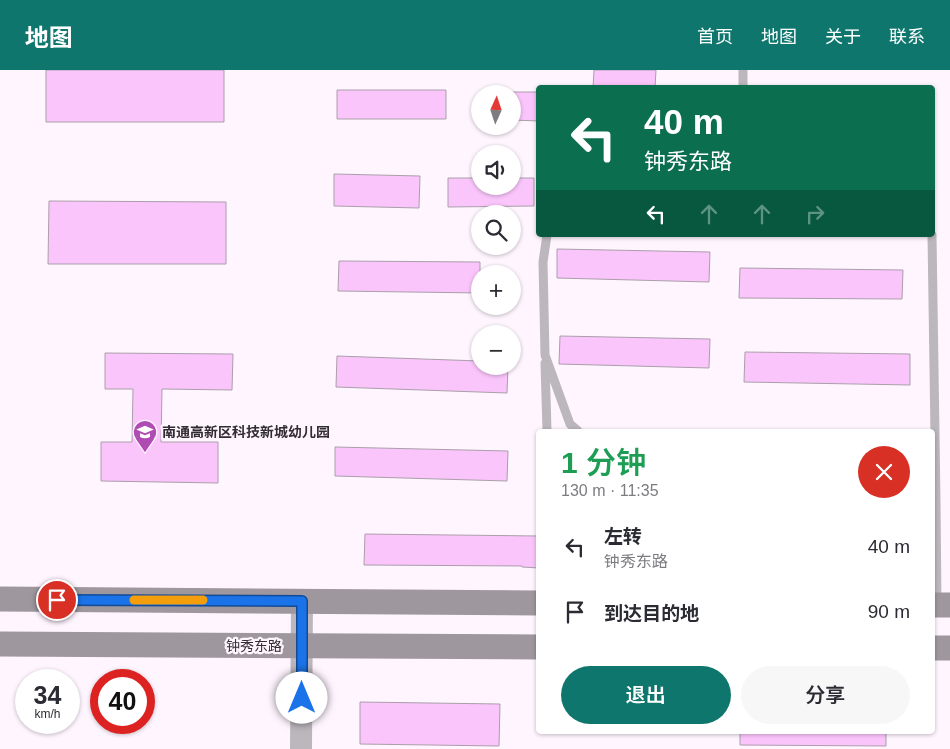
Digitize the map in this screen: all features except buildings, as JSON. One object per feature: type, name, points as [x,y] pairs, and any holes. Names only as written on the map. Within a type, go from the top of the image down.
[{"type":"main road","points":[[0,599],[536,602]]},
{"type":"main road","name":"钟秀东路","points":[[0,644],[302,647],[536,646]]},
{"type":"main road","points":[[935,648],[950,648]]},
{"type":"street","points":[[301,749],[302,601]]},
{"type":"lane","points":[[742,85],[743,70]]},
{"type":"lane","points":[[547,237],[543,262],[547,429]]},
{"type":"lane","points":[[932,237],[933,429]]},
{"type":"lane","points":[[545,355],[570,424],[576,429]]},
{"type":"lane","points":[[935,518],[940,605]]},
{"type":"slow traffic","points":[[134,600],[203,600]]},
{"type":"place","name":"南通高新区科技新城幼儿园","points":[[145,453]]},
{"type":"route","points":[[57,600],[302,601],[302,698]]}]
